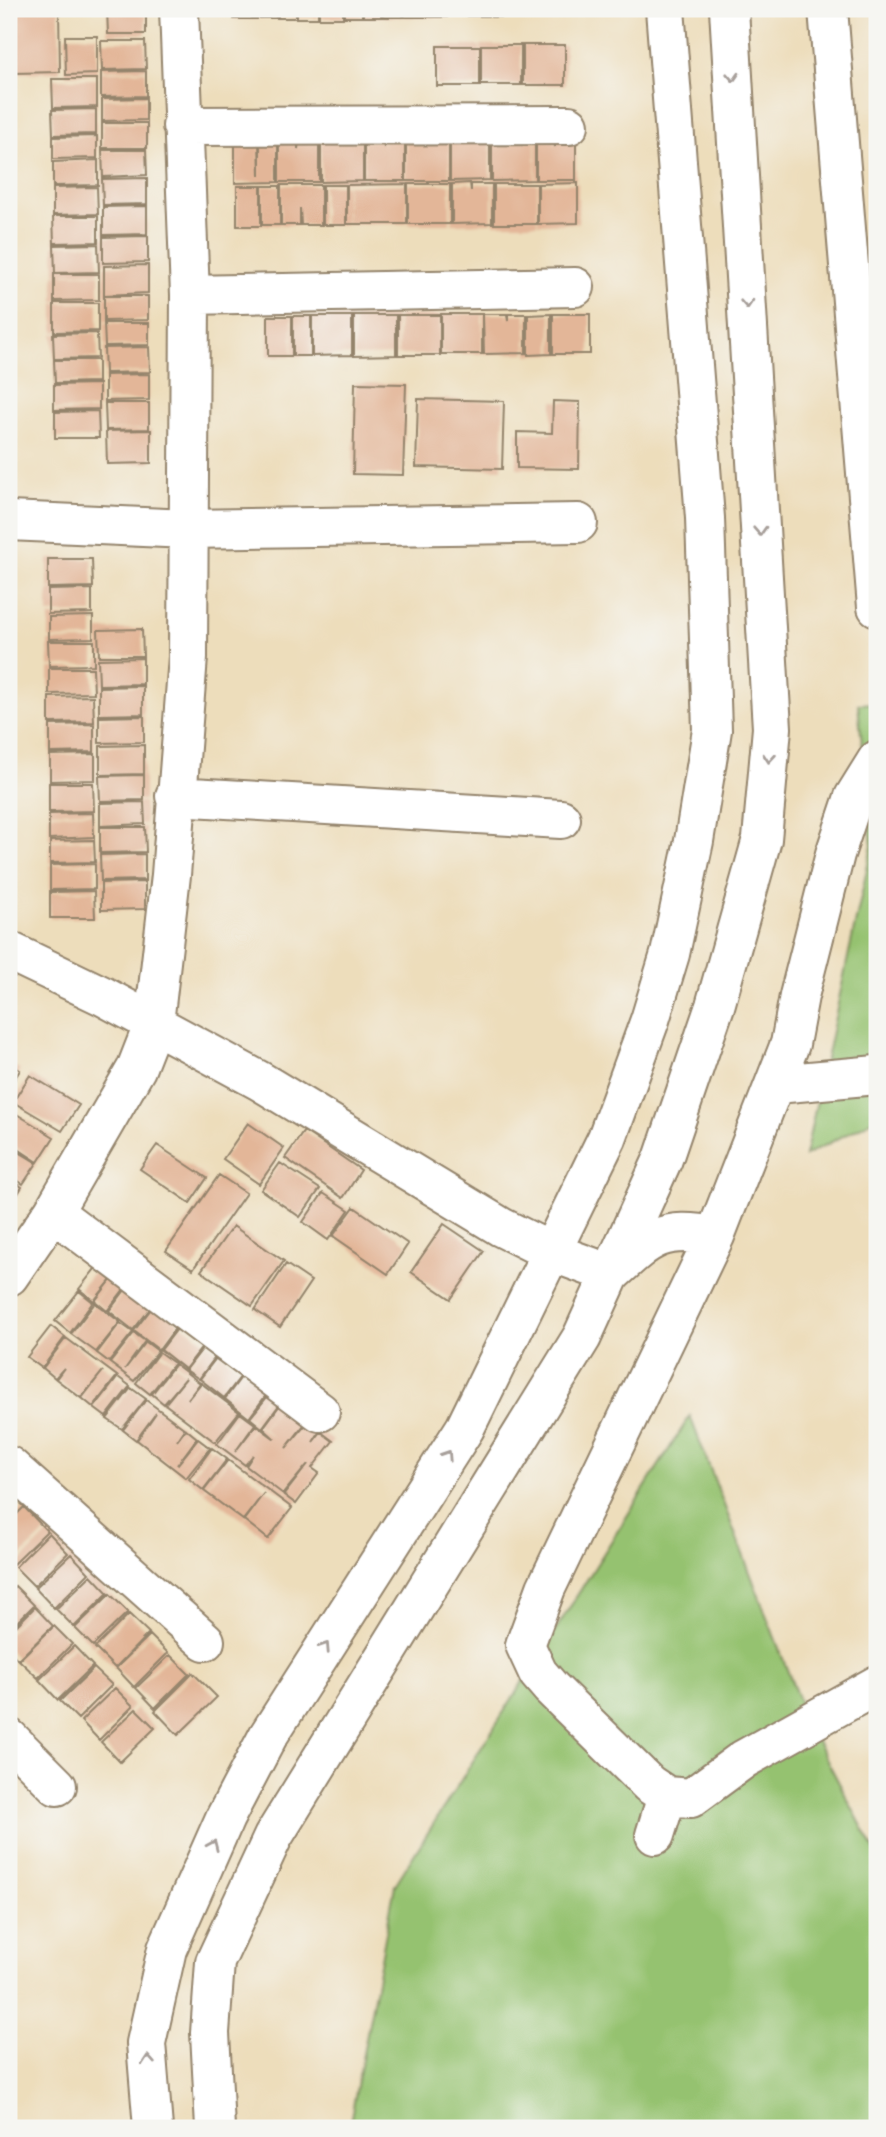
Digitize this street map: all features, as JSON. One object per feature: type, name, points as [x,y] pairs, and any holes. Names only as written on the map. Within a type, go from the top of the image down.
[{"type":"street","points":[[9,1276],[53,1212],[136,1069],[153,1023],[171,875],[175,796],[188,657],[191,295],[181,126],[179,9]]},
{"type":"street","points":[[153,2128],[146,2043],[167,1949],[225,1818],[268,1736],[465,1428],[607,1138],[650,1020],[670,954],[689,866],[712,730],[705,519],[664,9]]},
{"type":"street","points":[[215,2128],[210,2033],[215,1962],[273,1837],[582,1337],[663,1159],[715,1006],[762,839],[772,729],[729,9]]},
{"type":"street","points":[[828,9],[874,501],[877,607]]},
{"type":"street","points":[[181,126],[569,125]]},
{"type":"street","points":[[191,295],[575,287]]},
{"type":"street","points":[[9,521],[188,529],[578,523]]},
{"type":"street","points":[[877,760],[854,797],[835,855],[799,996],[790,1044],[776,1084],[715,1236],[547,1588],[525,1645],[538,1674],[551,1688],[649,1784],[667,1796],[691,1798],[744,1759],[877,1685]]},
{"type":"street","points":[[175,796],[561,819]]},
{"type":"street","points":[[9,951],[153,1023],[260,1082],[501,1227],[551,1252],[611,1274]]},
{"type":"street","points":[[776,1084],[877,1075]]},
{"type":"street","points":[[53,1212],[320,1412]]},
{"type":"street","points":[[611,1274],[650,1239],[667,1232],[689,1231],[715,1236]]},
{"type":"street","points":[[9,1466],[205,1641]]},
{"type":"street","points":[[9,1738],[57,1786]]},
{"type":"street","points":[[654,1835],[667,1796]]},
{"type":"green space","points":[[877,703],[877,1118],[805,1156],[872,846],[858,704]]},
{"type":"green space","points":[[690,1416],[808,1724],[877,1855],[877,2128],[349,2128],[395,1885]]},
{"type":"building","points":[[13,9],[59,9],[60,72],[14,73]]},
{"type":"building","points":[[107,9],[146,9],[146,34],[108,34]]},
{"type":"building","points":[[234,9],[257,9],[257,19],[234,19]]},
{"type":"building","points":[[258,9],[276,9],[276,18],[258,18]]},
{"type":"building","points":[[278,9],[296,9],[296,18],[278,18]]},
{"type":"building","points":[[297,9],[318,9],[318,18],[297,18]]},
{"type":"building","points":[[319,9],[343,9],[343,18],[319,18]]},
{"type":"building","points":[[344,9],[362,9],[362,17],[344,17]]},
{"type":"building","points":[[363,9],[381,9],[381,17],[363,17]]},
{"type":"building","points":[[383,9],[403,9],[403,17],[383,17]]},
{"type":"building","points":[[404,9],[428,9],[428,17],[405,17]]},
{"type":"building","points":[[429,9],[447,9],[447,17],[429,17]]},
{"type":"building","points":[[448,9],[467,9],[467,16],[448,16]]},
{"type":"building","points":[[468,9],[488,9],[488,16],[468,16]]},
{"type":"building","points":[[491,9],[514,9],[514,17],[491,17]]},
{"type":"building","points":[[515,9],[533,9],[533,16],[515,16]]},
{"type":"building","points":[[535,9],[553,9],[553,16],[535,16]]},
{"type":"building","points":[[554,9],[574,9],[574,16],[554,16]]},
{"type":"building","points":[[65,36],[97,36],[97,74],[66,75]]},
{"type":"building","points":[[101,41],[145,41],[146,69],[102,70]]},
{"type":"building","points":[[481,45],[521,45],[521,85],[481,85]]},
{"type":"building","points":[[523,45],[565,45],[565,85],[523,85]]},
{"type":"building","points":[[437,46],[480,46],[480,86],[437,86]]},
{"type":"building","points":[[146,71],[146,96],[101,97],[101,72]]},
{"type":"building","points":[[52,79],[97,79],[97,107],[53,108]]},
{"type":"building","points":[[146,98],[146,120],[102,121],[102,99]]},
{"type":"building","points":[[96,109],[96,134],[53,135],[52,110]]},
{"type":"building","points":[[102,123],[147,123],[147,148],[102,148]]},
{"type":"building","points":[[97,136],[97,158],[53,159],[53,137]]},
{"type":"building","points":[[490,140],[490,180],[450,181],[450,141]]},
{"type":"building","points":[[492,140],[535,140],[535,180],[492,181]]},
{"type":"building","points":[[536,140],[554,140],[555,147],[555,140],[576,140],[576,180],[536,180]]},
{"type":"building","points":[[321,141],[363,141],[363,181],[321,182]]},
{"type":"building","points":[[364,141],[383,141],[384,148],[384,141],[405,141],[405,181],[364,181]]},
{"type":"building","points":[[406,141],[449,141],[449,181],[406,181]]},
{"type":"building","points":[[235,142],[259,142],[260,176],[260,142],[278,142],[278,182],[235,183]]},
{"type":"building","points":[[279,142],[298,142],[298,149],[299,142],[319,142],[319,182],[279,182]]},
{"type":"building","points":[[102,150],[146,150],[147,175],[103,177]]},
{"type":"building","points":[[98,160],[98,185],[53,186],[53,162]]},
{"type":"building","points":[[147,178],[147,204],[103,205],[102,179]]},
{"type":"building","points":[[470,183],[471,191],[471,184],[492,184],[492,223],[452,224],[452,184]]},
{"type":"building","points":[[578,183],[578,223],[538,224],[538,184]]},
{"type":"building","points":[[407,184],[407,224],[347,224],[347,185]]},
{"type":"building","points":[[408,184],[450,184],[450,224],[408,224]]},
{"type":"building","points":[[494,184],[537,184],[537,224],[494,224]]},
{"type":"building","points":[[281,185],[321,185],[321,225],[301,225],[300,208],[300,225],[281,225]]},
{"type":"building","points":[[323,185],[346,185],[346,225],[323,225]]},
{"type":"building","points":[[237,186],[261,186],[261,226],[237,226]]},
{"type":"building","points":[[262,186],[280,186],[280,225],[262,225]]},
{"type":"building","points":[[97,187],[98,214],[53,215],[53,188]]},
{"type":"building","points":[[147,206],[147,234],[103,235],[103,207]]},
{"type":"building","points":[[53,216],[98,216],[98,242],[54,243]]},
{"type":"building","points":[[148,236],[148,262],[103,263],[103,237]]},
{"type":"building","points":[[98,244],[99,272],[55,273],[54,245]]},
{"type":"building","points":[[148,265],[148,293],[104,295],[104,266]]},
{"type":"building","points":[[54,274],[99,274],[99,300],[54,301]]},
{"type":"building","points":[[104,296],[148,296],[148,320],[104,321]]},
{"type":"building","points":[[54,303],[98,303],[98,331],[54,332]]},
{"type":"building","points":[[441,314],[482,314],[482,354],[441,354]]},
{"type":"building","points":[[483,314],[507,314],[508,321],[508,314],[526,314],[526,353],[484,354]]},
{"type":"building","points":[[551,314],[551,354],[528,355],[528,315]]},
{"type":"building","points":[[553,314],[590,314],[590,354],[553,354]]},
{"type":"building","points":[[354,315],[396,315],[396,355],[354,356]]},
{"type":"building","points":[[398,315],[440,315],[440,355],[398,355]]},
{"type":"building","points":[[268,316],[292,316],[292,356],[268,356]]},
{"type":"building","points":[[293,316],[311,316],[311,356],[293,356]]},
{"type":"building","points":[[312,316],[352,316],[352,355],[312,356]]},
{"type":"building","points":[[104,323],[149,323],[149,345],[105,346]]},
{"type":"building","points":[[97,333],[98,358],[54,359],[53,334]]},
{"type":"building","points":[[149,347],[150,372],[105,373],[104,348]]},
{"type":"building","points":[[54,360],[98,360],[98,382],[55,383]]},
{"type":"building","points":[[149,374],[149,400],[105,401],[105,375]]},
{"type":"building","points":[[355,383],[406,384],[403,475],[353,474]]},
{"type":"building","points":[[99,384],[99,409],[54,410],[54,385]]},
{"type":"building","points":[[418,399],[504,401],[502,469],[416,467]]},
{"type":"building","points":[[553,401],[580,402],[579,469],[517,468],[517,432],[552,433]]},
{"type":"building","points":[[105,403],[149,403],[149,429],[106,430]]},
{"type":"building","points":[[98,411],[99,438],[55,438],[55,412]]},
{"type":"building","points":[[151,430],[151,463],[107,464],[106,431]]},
{"type":"building","points":[[48,559],[92,559],[93,587],[48,588]]},
{"type":"building","points":[[92,589],[92,613],[48,614],[48,590]]},
{"type":"building","points":[[93,616],[93,638],[49,639],[49,617]]},
{"type":"building","points":[[142,629],[143,656],[99,656],[98,630]]},
{"type":"building","points":[[48,641],[94,641],[94,665],[49,666]]},
{"type":"building","points":[[143,658],[143,684],[99,685],[98,659]]},
{"type":"building","points":[[49,668],[93,668],[94,693],[49,694]]},
{"type":"building","points":[[143,686],[143,714],[99,715],[99,687]]},
{"type":"building","points":[[93,696],[94,722],[49,723],[49,697]]},
{"type":"building","points":[[144,716],[144,742],[99,743],[99,717]]},
{"type":"building","points":[[94,724],[94,752],[50,753],[50,725]]},
{"type":"building","points":[[144,745],[144,774],[100,775],[100,746]]},
{"type":"building","points":[[95,754],[95,780],[50,781],[50,755]]},
{"type":"building","points":[[144,775],[144,800],[100,801],[99,776]]},
{"type":"building","points":[[49,783],[93,783],[94,811],[49,812]]},
{"type":"building","points":[[144,802],[145,824],[100,826],[100,803]]},
{"type":"building","points":[[93,813],[94,837],[49,839],[49,814]]},
{"type":"building","points":[[100,827],[145,827],[146,852],[100,853]]},
{"type":"building","points":[[94,840],[95,862],[50,863],[50,841]]},
{"type":"building","points":[[145,854],[145,880],[101,881],[100,855]]},
{"type":"building","points":[[95,864],[95,889],[50,890],[50,865]]},
{"type":"building","points":[[145,882],[145,909],[101,910],[101,883]]},
{"type":"building","points":[[94,891],[95,918],[50,918],[50,892]]},
{"type":"building","points":[[9,1063],[20,1070],[9,1088]]},
{"type":"building","points":[[30,1075],[79,1105],[62,1131],[13,1102]]},
{"type":"building","points":[[10,1110],[54,1137],[38,1162],[9,1143]]},
{"type":"building","points":[[248,1123],[284,1148],[259,1184],[223,1159]]},
{"type":"building","points":[[304,1131],[361,1170],[343,1198],[285,1158]]},
{"type":"building","points":[[157,1145],[207,1178],[190,1203],[140,1169]]},
{"type":"building","points":[[9,1146],[37,1163],[23,1184],[9,1175]]},
{"type":"building","points":[[280,1163],[320,1189],[300,1217],[261,1190]]},
{"type":"building","points":[[219,1175],[246,1193],[193,1269],[166,1251]]},
{"type":"building","points":[[9,1178],[22,1187],[9,1208]]},
{"type":"building","points":[[323,1193],[349,1210],[328,1240],[303,1222]]},
{"type":"building","points":[[354,1207],[408,1244],[388,1274],[333,1236]]},
{"type":"building","points":[[444,1224],[484,1251],[451,1299],[411,1272]]},
{"type":"building","points":[[233,1226],[284,1261],[252,1306],[201,1271]]},
{"type":"building","points":[[103,1259],[131,1280],[107,1311],[95,1301],[116,1274],[94,1301],[79,1289]]},
{"type":"building","points":[[286,1264],[311,1281],[280,1327],[255,1310]]},
{"type":"building","points":[[132,1281],[157,1300],[133,1330],[109,1311]]},
{"type":"building","points":[[79,1291],[93,1302],[70,1333],[55,1321]]},
{"type":"building","points":[[95,1303],[120,1322],[96,1352],[71,1334]]},
{"type":"building","points":[[155,1304],[179,1323],[159,1350],[134,1331]]},
{"type":"building","points":[[120,1323],[133,1332],[109,1362],[97,1353]]},
{"type":"building","points":[[181,1324],[206,1342],[185,1369],[161,1350]]},
{"type":"building","points":[[51,1326],[65,1337],[42,1368],[27,1357]]},
{"type":"building","points":[[134,1333],[145,1341],[125,1369],[146,1342],[158,1351],[134,1381],[110,1363]]},
{"type":"building","points":[[66,1338],[117,1376],[93,1407],[82,1398],[103,1371],[81,1398],[56,1379],[64,1368],[55,1378],[43,1368]]},
{"type":"building","points":[[207,1343],[219,1352],[199,1379],[186,1370]]},
{"type":"building","points":[[159,1352],[174,1363],[150,1394],[136,1383]]},
{"type":"building","points":[[220,1353],[244,1372],[224,1398],[200,1379]]},
{"type":"building","points":[[175,1364],[200,1383],[188,1399],[201,1383],[239,1412],[215,1442],[165,1404],[186,1378],[164,1404],[152,1394]]},
{"type":"building","points":[[245,1372],[269,1391],[249,1418],[225,1399]]},
{"type":"building","points":[[118,1377],[130,1386],[106,1417],[94,1408]]},
{"type":"building","points":[[131,1388],[146,1399],[122,1429],[107,1419]]},
{"type":"building","points":[[271,1392],[282,1401],[262,1428],[250,1418]]},
{"type":"building","points":[[146,1400],[185,1429],[177,1441],[186,1429],[197,1438],[177,1465],[198,1439],[210,1448],[186,1478],[137,1440],[156,1413],[136,1440],[123,1430]]},
{"type":"building","points":[[283,1401],[307,1421],[286,1448],[308,1422],[320,1431],[313,1442],[321,1432],[333,1441],[312,1468],[319,1473],[296,1504],[284,1495],[308,1464],[283,1494],[246,1466],[253,1455],[245,1465],[217,1444],[240,1413],[255,1424],[235,1452],[256,1425],[275,1439],[263,1428]]},
{"type":"building","points":[[212,1448],[227,1459],[203,1490],[189,1479]]},
{"type":"building","points":[[228,1460],[292,1508],[268,1539],[244,1520],[264,1493],[243,1520],[204,1491]]},
{"type":"building","points":[[24,1507],[47,1531],[13,1564],[9,1560],[9,1522]]},
{"type":"building","points":[[49,1533],[68,1553],[34,1586],[15,1567]]},
{"type":"building","points":[[71,1554],[89,1573],[54,1608],[35,1588]]},
{"type":"building","points":[[91,1575],[108,1593],[74,1627],[56,1609]]},
{"type":"building","points":[[15,1586],[34,1605],[9,1630],[9,1592]]},
{"type":"building","points":[[110,1594],[128,1612],[93,1646],[75,1628]]},
{"type":"building","points":[[35,1607],[53,1626],[18,1660],[9,1650],[9,1633]]},
{"type":"building","points":[[129,1614],[149,1633],[115,1668],[95,1648]]},
{"type":"building","points":[[54,1626],[72,1644],[38,1678],[19,1660]]},
{"type":"building","points":[[150,1635],[168,1653],[134,1687],[116,1668]]},
{"type":"building","points":[[74,1646],[93,1666],[58,1700],[39,1680]]},
{"type":"building","points":[[170,1655],[189,1674],[155,1708],[136,1688]]},
{"type":"building","points":[[94,1668],[112,1685],[78,1719],[60,1701]]},
{"type":"building","points":[[193,1673],[217,1697],[178,1735],[155,1711]]},
{"type":"building","points":[[115,1688],[133,1706],[99,1740],[81,1721]]},
{"type":"building","points":[[136,1709],[155,1728],[120,1762],[101,1742]]}]
